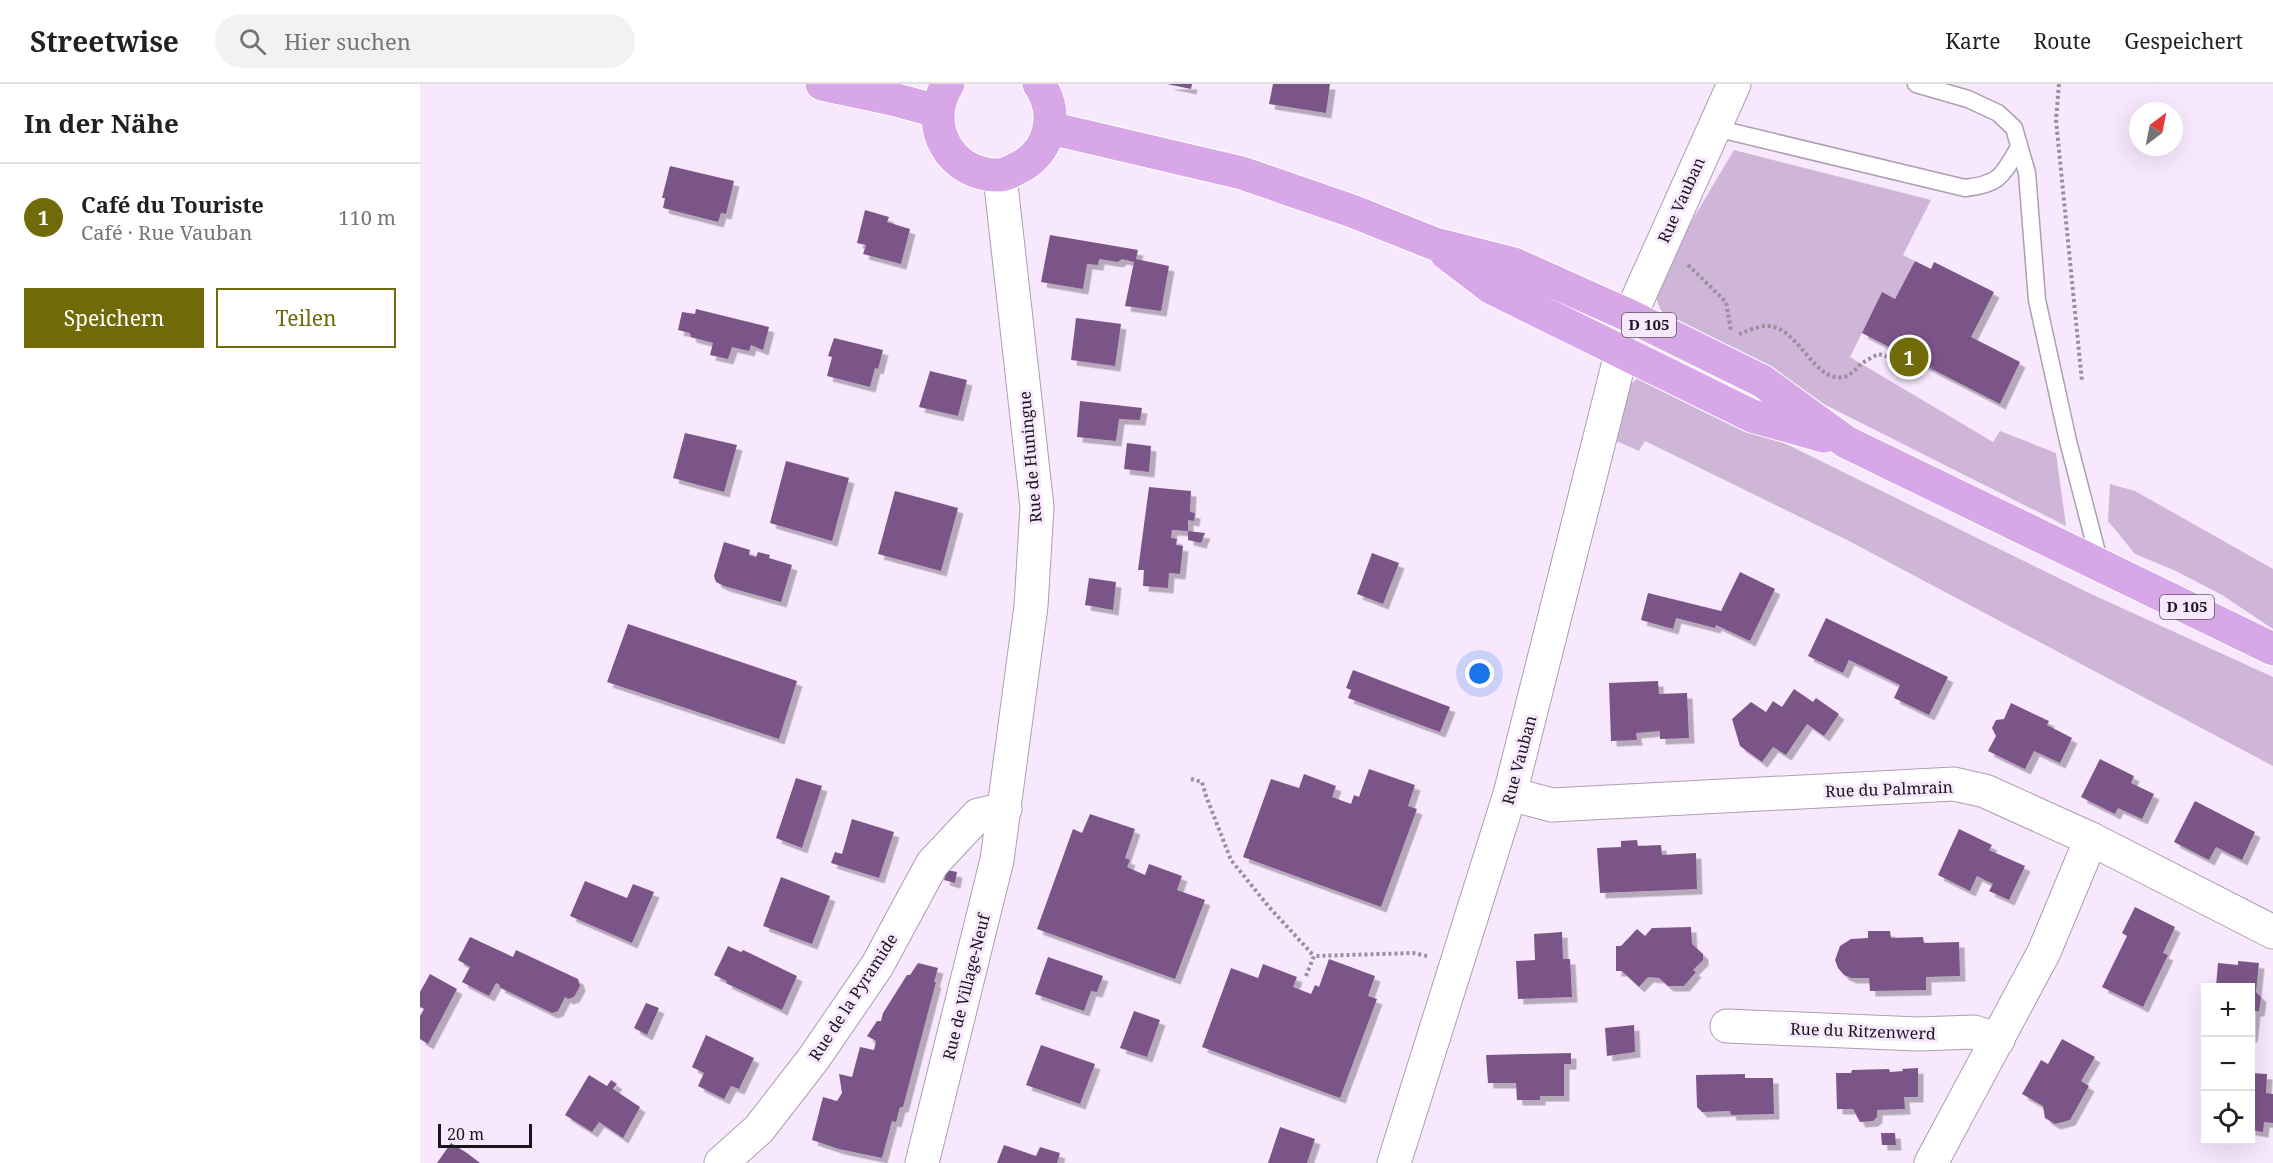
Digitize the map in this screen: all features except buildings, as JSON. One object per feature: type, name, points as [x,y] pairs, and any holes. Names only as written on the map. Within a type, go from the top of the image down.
[{"type":"main road","points":[[822,84],[893,99],[943,97],[938,130],[946,148],[959,162],[978,172],[1000,176],[1030,161],[1043,146],[1050,128],[1050,110],[1045,92],[1039,84]]},
{"type":"main road","name":"D 105","points":[[1050,128],[1242,174],[1352,211],[1435,244],[1514,264],[1630,316],[1762,381],[1846,442],[2273,649]]},
{"type":"main road","name":"D 105","points":[[1435,244],[1492,288],[1752,416],[1846,442]]},
{"type":"street","name":"Rue Vauban","points":[[1630,316],[1734,84]]},
{"type":"street","name":"Rue de Huningue","points":[[1000,176],[1037,507],[1031,606],[1005,809]]},
{"type":"street","name":"Rue Vauban","points":[[1394,1163],[1510,794],[1622,350]]},
{"type":"street","name":"Rue du Palmrain","points":[[1510,794],[1552,804],[1954,784],[1985,792],[2091,838],[2273,932]]},
{"type":"street","name":"Rue de la Pyramide","points":[[721,1163],[759,1129],[814,1058],[877,966],[932,864],[978,815],[1005,809]]},
{"type":"street","name":"Rue de Village-Neuf","points":[[922,1163],[997,860],[1005,809]]},
{"type":"street","points":[[1931,1163],[2044,952],[2091,838]]},
{"type":"street","name":"Rue du Ritzenwerd","points":[[1726,1026],[1917,1034],[1974,1032],[1998,1040]]},
{"type":"lane","points":[[1916,84],[1968,99],[1998,113],[2014,128],[2027,173],[2037,300],[2068,441],[2101,565]]},
{"type":"lane","points":[[1714,128],[1965,188],[1986,186],[2002,175],[2019,147]]},
{"type":"path","points":[[2059,84],[2056,120],[2083,389]]},
{"type":"path","points":[[1685,262],[1726,302],[1732,337],[1767,326],[1779,330],[1791,337],[1812,361],[1834,377],[1843,377],[1855,371],[1861,364],[1878,354],[1932,368]]},
{"type":"path","points":[[1191,779],[1202,782],[1231,860],[1269,907],[1314,956],[1413,953],[1458,962]]},
{"type":"path","points":[[1306,976],[1314,956]]},
{"type":"shaded area","points":[[1734,150],[1931,200],[1903,255],[1915,261],[1895,299],[1882,293],[1850,357],[1993,442],[2000,431],[2056,453],[2066,526],[1681,332],[1667,318],[1656,298],[1662,271]]},
{"type":"shaded area","points":[[1644,374],[2089,593],[2273,677],[2273,766],[1849,541],[1645,441],[1639,451],[1614,440],[1626,387]]},
{"type":"shaded area","points":[[2110,484],[2135,491],[2273,569],[2273,629],[2222,595],[2176,571],[2135,554],[2108,521]]},
{"type":"place","name":"Café du Touriste","points":[[1909,357]]}]
